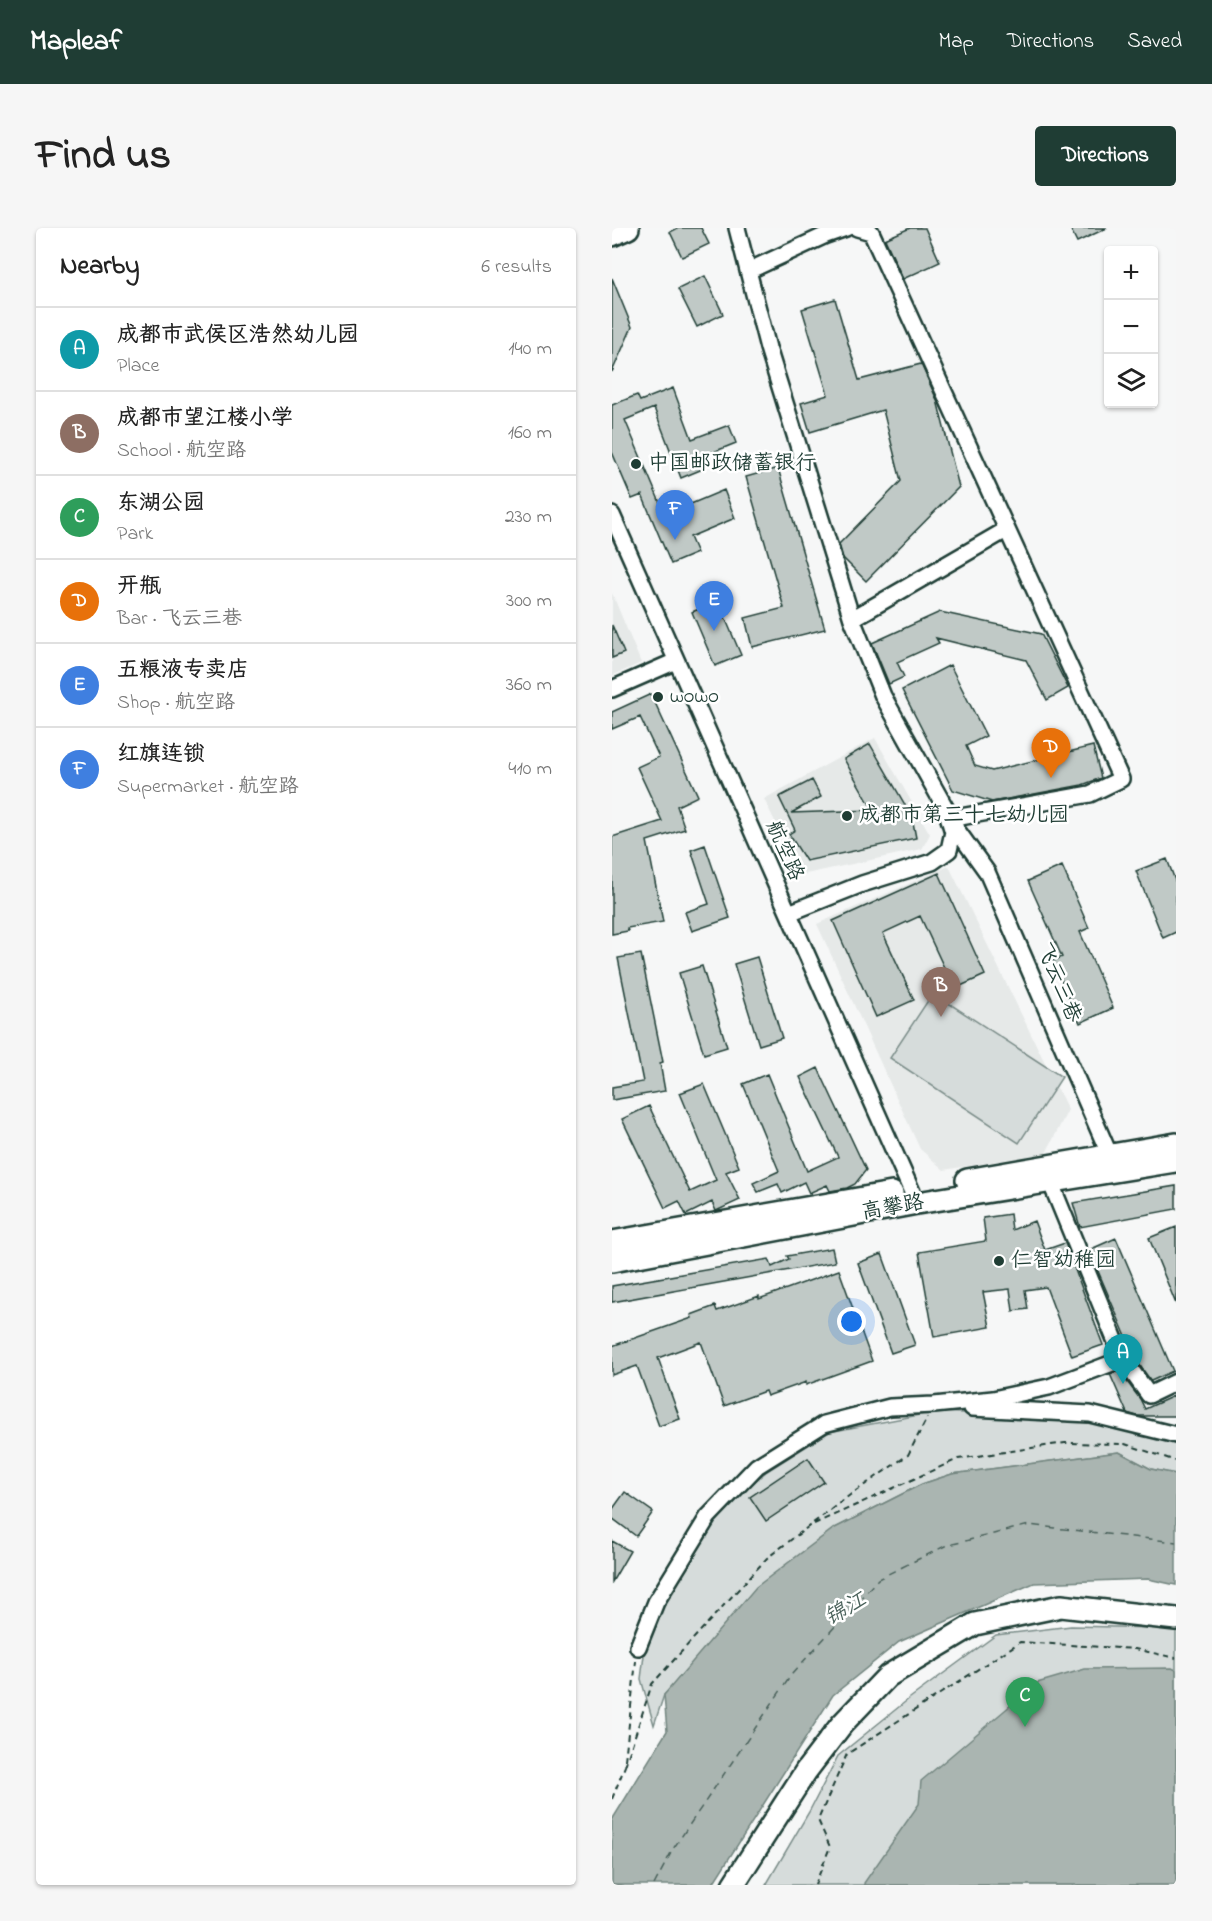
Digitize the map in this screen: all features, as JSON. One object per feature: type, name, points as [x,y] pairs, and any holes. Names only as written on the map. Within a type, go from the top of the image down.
[{"type":"main road","points":[[612,235],[628,228]]},
{"type":"main road","name":"高攀路","points":[[612,1261],[914,1196],[1050,1181],[1176,1144]]},
{"type":"main road","name":"高攀路","points":[[612,1242],[1111,1164],[1176,1161]]},
{"type":"main road","points":[[733,1885],[806,1771],[842,1724],[888,1676],[975,1624],[1061,1606],[1176,1619]]},
{"type":"street","points":[[737,228],[768,348],[852,619],[883,696],[946,809],[953,832],[949,850],[932,862],[862,884],[789,913]]},
{"type":"street","points":[[748,271],[846,228]]},
{"type":"street","points":[[857,228],[871,232],[1121,779],[1090,794],[949,819]]},
{"type":"street","name":"航空路","points":[[612,515],[914,1196]]},
{"type":"street","points":[[852,619],[1006,530]]},
{"type":"street","points":[[612,689],[676,661]]},
{"type":"street","name":"飞云三巷","points":[[949,819],[987,872],[1111,1164]]},
{"type":"street","points":[[1050,1181],[1122,1359],[1149,1395],[1176,1382]]},
{"type":"street","points":[[638,1647],[656,1602],[708,1517],[758,1466],[824,1424],[890,1407],[993,1399],[1049,1387],[1122,1359]]},
{"type":"street","points":[[934,1405],[1090,1414],[1176,1435]]},
{"type":"path","points":[[612,1799],[652,1684],[767,1558],[908,1455],[934,1405]]},
{"type":"path","points":[[809,1526],[958,1459],[1065,1443],[1125,1444],[1176,1461]]},
{"type":"path","points":[[815,1885],[830,1846],[818,1820],[846,1754],[1020,1642],[1135,1649],[1176,1658]]},
{"type":"path","points":[[625,1766],[638,1647]]},
{"type":"shaded area","points":[[612,593],[641,663],[612,676]]},
{"type":"shaded area","name":"成都市第三十七幼儿园","points":[[875,738],[930,834],[922,849],[801,875],[764,799]]},
{"type":"shaded area","points":[[949,866],[1068,1110],[1046,1153],[944,1170],[920,1149],[817,924]]},
{"type":"shaded area","points":[[933,993],[1062,1077],[1019,1143],[890,1058]]},
{"type":"shaded area","points":[[935,1412],[1098,1418],[1176,1432],[1176,1474],[1151,1469],[1119,1452],[952,1474],[922,1484],[833,1529],[664,1695],[654,1725],[641,1679],[648,1624],[701,1538],[729,1503],[767,1471],[829,1432]]},
{"type":"shaded area","points":[[1071,1626],[1160,1628],[1176,1631],[1176,1885],[766,1885],[809,1812],[838,1756],[910,1698],[996,1635]]},
{"type":"water","name":"锦江","points":[[1119,1452],[1151,1469],[1176,1474],[1176,1585],[1148,1579],[1034,1583],[899,1642],[833,1695],[712,1885],[612,1885],[612,1820],[667,1731],[664,1695],[756,1587],[833,1529],[922,1484],[952,1474]]},
{"type":"water","points":[[1172,1668],[1176,1670],[1176,1885],[865,1885],[864,1883],[919,1804],[921,1781],[1037,1683],[1085,1669]]},
{"type":"building","points":[[678,228],[701,228],[709,244],[682,257],[670,232]]},
{"type":"building","points":[[910,228],[925,228],[940,262],[903,279],[885,239]]},
{"type":"building","points":[[1070,228],[1107,228],[1077,242]]},
{"type":"building","points":[[705,276],[723,314],[697,327],[678,289]]},
{"type":"building","points":[[612,278],[632,327],[612,372]]},
{"type":"building","points":[[835,299],[859,380],[921,364],[937,400],[959,487],[866,581],[843,558],[839,544],[901,481],[883,410],[810,432],[801,403],[828,395],[802,309]]},
{"type":"building","points":[[673,388],[692,439],[729,425],[736,443],[701,457],[705,468],[681,478],[654,408],[625,420],[661,505],[674,499],[679,509],[724,490],[735,518],[690,537],[697,553],[671,564],[642,495],[632,499],[612,452],[612,405],[637,395],[640,401]]},
{"type":"building","points":[[778,468],[825,629],[752,647],[745,618],[784,608],[746,477]]},
{"type":"building","points":[[718,601],[741,655],[715,666],[692,612]]},
{"type":"building","points":[[940,612],[1041,634],[1068,688],[1047,700],[1026,660],[936,638],[939,643],[897,662],[904,677],[889,684],[872,643]]},
{"type":"building","points":[[612,625],[624,653],[612,658]]},
{"type":"building","points":[[950,665],[986,736],[966,746],[975,766],[992,771],[1093,746],[1101,778],[1082,785],[992,802],[953,790],[902,690]]},
{"type":"building","points":[[651,694],[698,796],[677,806],[685,829],[647,841],[663,922],[627,928],[628,931],[612,934],[612,837],[662,821],[637,767],[659,757],[640,717],[612,729],[612,712]]},
{"type":"building","name":"成都市第三十七幼儿园","points":[[870,744],[912,817],[916,838],[806,861],[789,834],[795,830],[779,797],[812,780],[821,797],[791,813],[873,810],[844,759]]},
{"type":"building","points":[[705,845],[730,918],[692,931],[685,912],[709,904],[691,850]]},
{"type":"building","points":[[1167,859],[1176,883],[1176,932],[1163,938],[1136,871]]},
{"type":"building","points":[[1062,866],[1089,928],[1080,932],[1113,1008],[1080,1023],[1053,961],[1062,957],[1028,881]]},
{"type":"building","points":[[939,873],[985,975],[954,989],[920,916],[883,933],[914,1000],[876,1017],[833,921]]},
{"type":"building","points":[[641,954],[663,1062],[660,1063],[665,1091],[612,1100],[612,1087],[643,1082],[618,958]]},
{"type":"building","points":[[757,957],[782,1038],[759,1045],[734,964]]},
{"type":"building","points":[[702,966],[727,1047],[704,1054],[679,973]]},
{"type":"building","points":[[818,1068],[866,1170],[855,1184],[847,1188],[830,1191],[827,1185],[809,1193],[804,1182],[782,1193],[778,1184],[758,1192],[753,1183],[779,1171],[743,1084],[767,1074],[807,1171],[838,1157],[800,1077]]},
{"type":"building","points":[[704,1084],[739,1167],[726,1172],[740,1200],[716,1211],[712,1202],[686,1215],[679,1201],[665,1208],[622,1119],[649,1106],[690,1192],[716,1180],[680,1093]]},
{"type":"building","points":[[1176,1186],[1176,1209],[1080,1227],[1073,1203]]},
{"type":"building","points":[[1010,1214],[1012,1230],[1034,1221],[1045,1250],[1065,1243],[1103,1345],[1072,1356],[1046,1287],[1025,1290],[1028,1309],[1013,1311],[1010,1289],[983,1292],[990,1327],[934,1337],[919,1252],[986,1241],[983,1218]]},
{"type":"building","points":[[1176,1227],[1176,1304],[1149,1238]]},
{"type":"building","points":[[1116,1238],[1173,1371],[1151,1381],[1136,1360],[1089,1250]]},
{"type":"building","points":[[832,1248],[835,1262],[612,1302],[612,1286],[769,1259],[772,1267],[789,1259],[787,1256]]},
{"type":"building","points":[[882,1254],[915,1345],[891,1353],[858,1263]]},
{"type":"building","points":[[839,1270],[872,1361],[806,1385],[806,1382],[767,1396],[765,1391],[724,1406],[701,1342],[658,1358],[680,1419],[659,1426],[637,1366],[612,1375],[612,1346],[692,1318],[691,1315],[715,1306],[717,1311],[759,1296],[759,1299]]},
{"type":"building","points":[[1119,1371],[1145,1409],[1176,1395],[1176,1416],[1137,1416],[1127,1413],[1110,1374]]},
{"type":"building","points":[[808,1458],[824,1482],[766,1521],[750,1497]]},
{"type":"building","points":[[625,1492],[653,1512],[636,1536],[612,1518],[612,1510]]},
{"type":"building","points":[[612,1541],[630,1551],[612,1582]]},
{"type":"ferry route","points":[[654,1885],[673,1849],[792,1674],[878,1579],[945,1546],[1029,1525],[1176,1542]]},
{"type":"place","name":"中国邮政储蓄银行","points":[[636,464]]},
{"type":"place","name":"红旗连锁","points":[[675,540]]},
{"type":"place","name":"五粮液专卖店","points":[[714,631]]},
{"type":"place","name":"wowo","points":[[658,697]]},
{"type":"place","name":"开瓶","points":[[1051,778]]},
{"type":"place","name":"成都市第三十七幼儿园","points":[[847,816]]},
{"type":"place","name":"成都市望江楼小学","points":[[941,1017]]},
{"type":"place","name":"仁智幼稚园","points":[[999,1261]]},
{"type":"place","name":"成都市武侯区浩然幼儿园","points":[[1123,1384]]},
{"type":"place","name":"东湖公园","points":[[1025,1727]]}]
